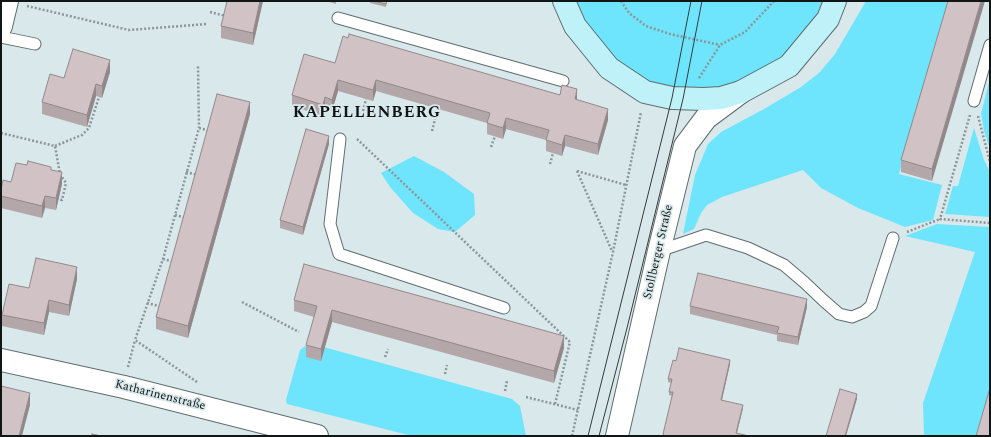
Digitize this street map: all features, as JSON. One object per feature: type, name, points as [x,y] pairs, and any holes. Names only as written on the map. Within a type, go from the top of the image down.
[{"type":"main road","points":[[564,1],[576,26],[609,68],[645,92],[672,98],[704,99],[721,98],[741,92],[789,66],[828,19],[835,1]]},
{"type":"street","points":[[1,26],[17,3]]},
{"type":"street","name":"Stollberger Straße","points":[[617,436],[685,146],[706,118],[741,92]]},
{"type":"street","name":"Katharinenstraße","points":[[1,360],[124,386],[194,406],[317,436]]},
{"type":"lane","points":[[338,18],[563,81]]},
{"type":"lane","points":[[1,36],[35,44]]},
{"type":"lane","points":[[974,101],[990,45]]},
{"type":"lane","points":[[340,139],[330,224],[339,254],[504,308]]},
{"type":"lane","points":[[659,252],[706,235],[748,248],[784,265],[839,314],[852,317],[864,312],[871,306],[893,238]]},
{"type":"path","points":[[621,1],[629,13],[646,26],[670,34],[720,45],[745,32],[774,1]]},
{"type":"path","points":[[17,3],[129,30],[207,24]]},
{"type":"path","points":[[210,12],[226,16]]},
{"type":"path","points":[[127,371],[135,340],[163,259],[199,128],[198,66]]},
{"type":"path","points":[[572,436],[613,252],[645,92]]},
{"type":"path","points":[[1,133],[55,146],[82,135],[89,128],[99,97]]},
{"type":"path","points":[[363,111],[366,99]]},
{"type":"path","points":[[974,101],[990,161]]},
{"type":"path","points":[[940,219],[974,101]]},
{"type":"path","points":[[432,131],[436,119]]},
{"type":"path","points":[[199,128],[210,131]]},
{"type":"path","points":[[353,135],[570,342],[555,404]]},
{"type":"path","points":[[492,147],[495,136]]},
{"type":"path","points":[[55,146],[60,174],[66,183],[62,200],[59,199]]},
{"type":"path","points":[[550,164],[554,153]]},
{"type":"path","points":[[613,252],[577,171],[626,185]]},
{"type":"path","points":[[186,172],[198,175]]},
{"type":"path","points":[[175,215],[186,218]]},
{"type":"path","points":[[893,238],[940,219],[990,223]]},
{"type":"path","points":[[163,259],[174,262]]},
{"type":"path","points":[[242,302],[298,332]]},
{"type":"path","points":[[147,303],[162,307]]},
{"type":"path","points":[[135,340],[198,382]]},
{"type":"path","points":[[385,357],[388,348]]},
{"type":"path","points":[[444,374],[447,365]]},
{"type":"path","points":[[505,391],[507,381]]},
{"type":"path","points":[[526,397],[578,410]]},
{"type":"shaded area","points":[[564,1],[835,1],[789,66],[683,99],[601,58]]},
{"type":"shaded area","points":[[866,1],[949,1],[899,174],[942,185],[933,220],[905,227],[858,208],[821,188],[803,170],[722,197],[707,205],[701,213],[694,229],[683,234],[695,175],[708,144],[721,132],[801,87],[819,73],[835,54]]},
{"type":"shaded area","points":[[990,78],[990,149],[984,131],[981,114]]},
{"type":"shaded area","points":[[974,128],[984,160],[990,172],[990,217],[945,214],[953,186],[958,186]]},
{"type":"shaded area","points":[[414,156],[444,172],[474,194],[475,215],[455,232],[438,229],[413,213],[390,187],[381,173]]},
{"type":"shaded area","points":[[937,224],[990,227],[990,390],[976,436],[924,436],[923,403],[975,252],[905,236]]},
{"type":"shaded area","points":[[309,343],[512,399],[520,406],[526,436],[412,436],[287,404],[286,400],[300,350]]},
{"type":"building","points":[[227,1],[260,1],[253,33],[221,26]]},
{"type":"building","points":[[374,1],[387,1],[386,4]]},
{"type":"building","points":[[948,1],[981,1],[932,169],[901,160]]},
{"type":"building","points":[[349,34],[560,95],[562,85],[577,89],[575,99],[608,109],[598,144],[565,135],[562,145],[546,140],[549,130],[506,118],[503,128],[487,123],[490,113],[376,80],[373,90],[338,80],[332,100],[325,97],[323,105],[292,95],[304,54],[335,63],[343,36],[348,38]]},
{"type":"building","points":[[73,49],[110,60],[102,86],[96,84],[87,115],[42,102],[50,74],[64,78]]},
{"type":"building","points":[[217,94],[250,102],[188,326],[156,317]]},
{"type":"building","points":[[306,129],[329,136],[303,227],[280,220]]},
{"type":"building","points":[[28,161],[51,167],[51,170],[62,172],[56,198],[45,196],[42,206],[1,196],[3,180],[11,182],[16,163],[27,165]]},
{"type":"building","points":[[36,258],[77,267],[69,305],[49,300],[44,323],[2,315],[9,284],[29,288]]},
{"type":"building","points":[[304,264],[564,336],[554,371],[332,310],[321,349],[306,345],[317,306],[294,300]]},
{"type":"building","points":[[698,273],[807,299],[798,337],[777,333],[779,327],[690,306]]},
{"type":"building","points":[[679,348],[730,360],[721,400],[743,405],[736,433],[749,436],[664,436],[663,434],[673,392],[669,392],[672,379],[668,379],[673,360],[676,361]]},
{"type":"building","points":[[1,386],[30,393],[19,436],[1,436]]},
{"type":"building","points":[[990,388],[990,436],[976,436]]},
{"type":"building","points":[[840,389],[857,394],[845,436],[826,436]]},
{"type":"tram line","points":[[588,436],[672,98],[691,1]]},
{"type":"tram line","points":[[599,436],[683,99],[702,1]]},
{"type":"district","name":"KAPELLENBERG","points":[[367,114]]}]
